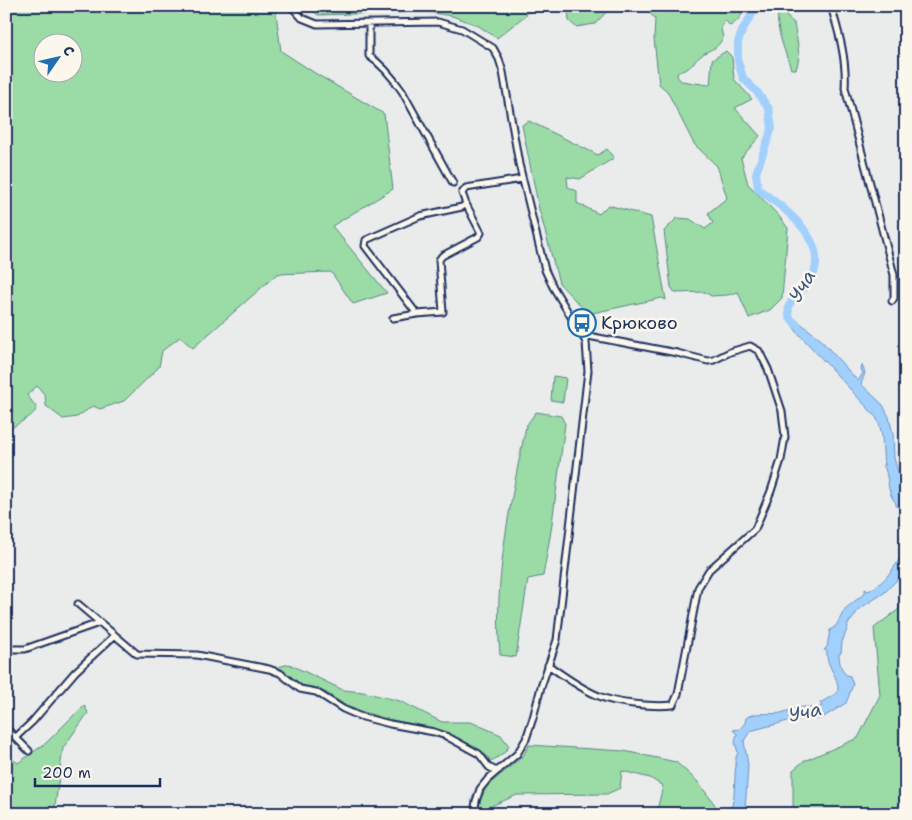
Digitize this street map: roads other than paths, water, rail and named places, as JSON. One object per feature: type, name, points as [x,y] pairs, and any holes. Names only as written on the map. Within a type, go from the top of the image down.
[{"type":"street","points":[[291,6],[302,18],[317,24],[438,22],[462,29],[492,48],[499,58],[503,72],[522,179],[545,270],[586,342],[588,371],[557,640],[526,739],[517,754],[480,789],[474,814]]},
{"type":"street","points":[[832,6],[846,71],[845,88],[894,275],[894,298],[892,301]]},
{"type":"street","points":[[369,23],[369,56],[377,61],[402,91],[453,183]]},
{"type":"street","points":[[393,318],[443,312],[439,260],[442,256],[478,237],[481,233],[462,193],[466,188],[522,179]]},
{"type":"street","points":[[417,314],[364,246],[366,240],[420,216],[462,207],[466,204]]},
{"type":"street","points":[[548,665],[598,696],[609,700],[659,707],[672,705],[678,694],[698,588],[709,570],[755,529],[772,491],[785,437],[782,411],[768,369],[759,351],[750,346],[708,361],[677,353],[583,335]]},
{"type":"street","points":[[78,604],[137,654],[197,655],[269,669],[280,673],[295,687],[316,692],[359,716],[446,736],[479,754],[489,767],[499,770]]},
{"type":"street","points":[[6,648],[25,649],[99,623]]},
{"type":"street","points":[[16,737],[32,722],[75,672],[114,636]]},
{"type":"street","points":[[6,728],[29,751]]},
{"type":"water","points":[[793,317],[819,338],[858,381],[863,373],[862,365],[865,373],[861,384],[883,405],[889,417],[893,434],[894,458],[906,498],[906,513],[896,506],[890,493],[883,465],[886,464],[884,464],[882,434],[876,417],[797,332],[789,320]]},
{"type":"water","points":[[906,546],[906,566],[898,579],[884,593],[859,609],[847,625],[841,653],[839,654],[842,668],[846,675],[850,676],[853,685],[846,703],[820,719],[792,720],[750,731],[744,741],[748,765],[744,814],[730,814],[734,796],[736,757],[738,753],[735,742],[737,734],[733,730],[740,729],[749,716],[781,713],[801,707],[816,708],[822,706],[820,703],[837,693],[837,683],[828,662],[827,651],[824,650],[827,647],[830,630],[836,626],[845,609],[865,593],[865,589],[868,591],[874,588],[886,578],[900,559]]},
{"type":"waterway","name":"Уча","points":[[757,6],[743,29],[738,42],[738,61],[743,78],[758,93],[769,109],[772,128],[756,173],[758,189],[781,206],[803,228],[816,254],[815,268],[809,283],[789,306],[789,317],[798,326]]},
{"type":"place","name":"Крюково","points":[[582,323]]}]
